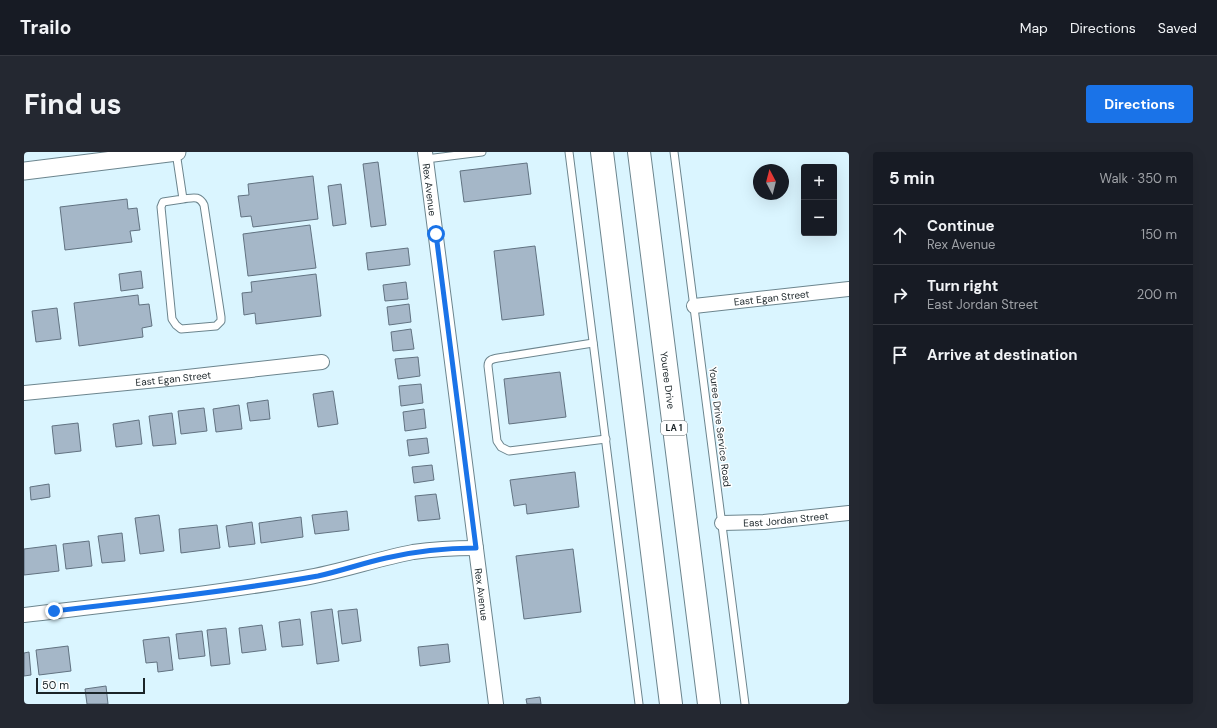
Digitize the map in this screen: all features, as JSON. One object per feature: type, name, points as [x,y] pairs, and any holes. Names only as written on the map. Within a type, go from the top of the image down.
[{"type":"main road","points":[[602,152],[671,704]]},
{"type":"main road","name":"Youree Drive","points":[[639,152],[709,704]]},
{"type":"street","points":[[24,171],[176,152]]},
{"type":"street","name":"Rex Avenue","points":[[425,156],[496,704]]},
{"type":"street","name":"East Egan Street","points":[[694,306],[849,289]]},
{"type":"street","name":"East Egan Street","points":[[24,394],[322,362]]},
{"type":"street","name":"East Jordan Street","points":[[722,524],[764,522],[849,513]]},
{"type":"street","points":[[24,615],[248,587],[320,575],[413,552],[446,548],[476,548]]},
{"type":"lane","points":[[176,152],[183,199]]},
{"type":"lane","points":[[425,156],[482,152]]},
{"type":"lane","points":[[569,152],[639,704]]},
{"type":"lane","name":"Youree Drive Service Road","points":[[674,152],[744,704]]},
{"type":"lane","points":[[198,198],[202,200],[204,205],[221,317],[221,321],[216,326],[181,329],[172,320],[161,207],[163,202],[166,200],[183,199],[198,198]]},
{"type":"lane","points":[[593,343],[490,360],[488,362],[497,440],[501,447],[509,451],[606,440]]},
{"type":"building","points":[[378,162],[386,225],[371,227],[363,164]]},
{"type":"building","points":[[527,163],[531,194],[464,202],[460,171]]},
{"type":"building","points":[[313,176],[318,219],[253,227],[251,216],[241,217],[238,196],[249,195],[248,184]]},
{"type":"building","points":[[341,184],[346,224],[333,226],[328,186]]},
{"type":"building","points":[[127,199],[128,209],[137,208],[140,230],[130,231],[132,242],[65,250],[60,207]]},
{"type":"building","points":[[310,225],[316,268],[248,276],[243,234]]},
{"type":"building","points":[[535,246],[544,315],[502,320],[494,251]]},
{"type":"building","points":[[408,248],[410,265],[368,270],[366,253]]},
{"type":"building","points":[[141,271],[143,288],[121,291],[119,274]]},
{"type":"building","points":[[316,274],[321,316],[256,324],[255,313],[244,315],[242,293],[252,292],[251,282]]},
{"type":"building","points":[[406,282],[408,299],[385,301],[383,285]]},
{"type":"building","points":[[138,295],[139,305],[149,304],[152,326],[142,328],[143,337],[79,346],[74,303]]},
{"type":"building","points":[[409,304],[411,322],[389,325],[387,307]]},
{"type":"building","points":[[57,308],[61,339],[36,342],[32,311]]},
{"type":"building","points":[[411,329],[414,349],[393,351],[391,332]]},
{"type":"building","points":[[418,357],[420,376],[398,379],[395,359]]},
{"type":"building","points":[[560,372],[566,417],[509,424],[504,379]]},
{"type":"building","points":[[421,384],[423,403],[401,406],[399,386]]},
{"type":"building","points":[[333,391],[338,424],[318,427],[313,394]]},
{"type":"building","points":[[268,400],[270,419],[250,421],[247,403]]},
{"type":"building","points":[[239,405],[242,429],[216,432],[213,409]]},
{"type":"building","points":[[204,408],[207,431],[181,434],[178,411]]},
{"type":"building","points":[[424,409],[426,428],[405,431],[403,412]]},
{"type":"building","points":[[172,413],[176,444],[153,446],[149,416]]},
{"type":"building","points":[[139,420],[142,444],[116,447],[113,424]]},
{"type":"building","points":[[78,423],[81,451],[55,454],[52,426]]},
{"type":"building","points":[[427,438],[429,453],[409,456],[407,440]]},
{"type":"building","points":[[432,465],[434,480],[414,483],[412,467]]},
{"type":"building","points":[[575,472],[579,507],[527,514],[526,504],[514,506],[510,480]]},
{"type":"building","points":[[49,484],[50,497],[31,500],[30,487]]},
{"type":"building","points":[[436,494],[440,519],[418,521],[415,496]]},
{"type":"building","points":[[347,511],[349,530],[315,534],[312,515]]},
{"type":"building","points":[[159,515],[164,551],[140,554],[135,518]]},
{"type":"building","points":[[301,517],[303,537],[261,543],[259,523]]},
{"type":"building","points":[[252,522],[255,544],[229,547],[226,526]]},
{"type":"building","points":[[217,525],[220,548],[181,553],[179,529]]},
{"type":"building","points":[[122,533],[125,561],[102,563],[98,536]]},
{"type":"building","points":[[89,541],[92,566],[66,569],[63,544]]},
{"type":"building","points":[[56,545],[59,571],[24,575],[24,549]]},
{"type":"building","points":[[573,549],[581,612],[524,619],[516,556]]},
{"type":"building","points":[[332,609],[339,661],[317,664],[311,612]]},
{"type":"building","points":[[357,609],[361,641],[342,644],[338,611]]},
{"type":"building","points":[[300,619],[303,645],[282,647],[279,622]]},
{"type":"building","points":[[262,625],[266,650],[242,653],[239,628]]},
{"type":"building","points":[[226,628],[230,664],[211,666],[207,630]]},
{"type":"building","points":[[202,631],[205,656],[179,659],[176,634]]},
{"type":"building","points":[[169,637],[173,670],[158,672],[157,662],[146,663],[143,640]]},
{"type":"building","points":[[448,644],[450,662],[420,666],[418,647]]},
{"type":"building","points":[[68,646],[71,671],[39,675],[36,650]]},
{"type":"building","points":[[29,652],[31,675],[24,676],[24,653]]},
{"type":"building","points":[[106,686],[108,704],[87,704],[85,689]]},
{"type":"building","points":[[540,697],[541,704],[527,704],[526,699]]},
{"type":"route","points":[[54,611],[248,587],[340,571],[385,558],[413,552],[446,548],[476,548],[436,234]]}]
